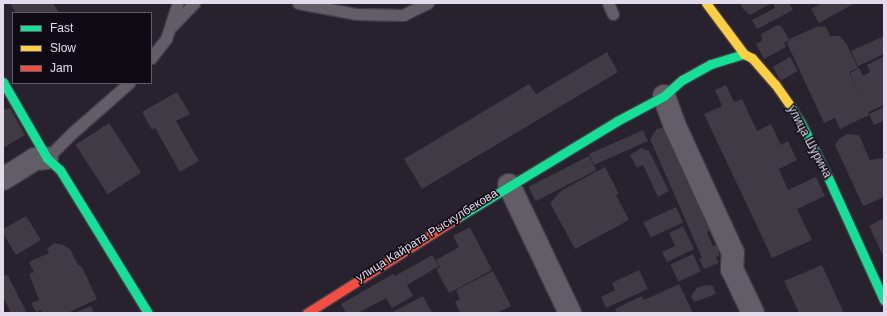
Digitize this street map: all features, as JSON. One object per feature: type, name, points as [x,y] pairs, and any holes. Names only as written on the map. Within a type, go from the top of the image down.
[{"type":"street","name":"улица Шурина","points":[[706,3],[744,54],[752,58],[775,84],[801,123],[826,173],[884,300]]},
{"type":"street","points":[[509,185],[617,121],[664,96],[682,80],[711,64],[744,54]]},
{"type":"street","points":[[3,82],[47,158],[60,170],[148,313]]},
{"type":"street","points":[[664,96],[674,124],[733,253],[732,269],[753,313]]},
{"type":"street","points":[[3,179],[35,159],[47,158]]},
{"type":"street","name":"улица Кайрата Рыскулбекова","points":[[307,313],[509,185],[570,313]]},
{"type":"lane","points":[[152,57],[166,39],[178,3]]},
{"type":"lane","points":[[170,28],[194,3]]},
{"type":"lane","points":[[298,3],[357,14],[403,15],[428,3]]},
{"type":"lane","points":[[608,3],[613,14]]},
{"type":"lane","points":[[47,158],[128,84]]},
{"type":"building","points":[[10,3],[53,3],[58,12],[15,12]]},
{"type":"building","points":[[740,3],[772,3],[750,15],[743,9]]},
{"type":"building","points":[[773,3],[789,3],[793,10],[757,29],[752,20],[775,8]]},
{"type":"building","points":[[822,3],[855,3],[819,23],[811,9]]},
{"type":"building","points":[[778,25],[782,27],[789,40],[784,43],[786,47],[764,59],[756,44],[762,41],[761,34]]},
{"type":"building","points":[[818,26],[826,27],[830,36],[840,36],[846,43],[858,68],[849,72],[861,97],[850,73],[859,68],[863,76],[870,72],[867,65],[883,57],[884,60],[884,105],[868,112],[869,115],[840,129],[835,118],[824,123],[787,43],[790,39]]},
{"type":"building","points":[[884,36],[884,54],[858,66],[851,51]]},
{"type":"building","points":[[607,52],[618,72],[422,189],[404,159],[529,84],[536,94]]},
{"type":"building","points":[[790,57],[798,71],[781,81],[773,67]]},
{"type":"building","points":[[726,85],[734,102],[742,99],[757,131],[771,124],[781,145],[788,141],[797,160],[779,169],[788,190],[816,177],[825,196],[797,209],[812,240],[772,258],[704,114],[722,106],[715,90]]},
{"type":"building","points":[[177,92],[190,114],[176,121],[199,161],[180,172],[155,128],[152,130],[142,112]]},
{"type":"building","points":[[884,107],[884,121],[874,125],[869,114]]},
{"type":"building","points":[[10,108],[25,135],[3,148],[3,110]]},
{"type":"building","points":[[109,123],[141,172],[108,194],[75,145]]},
{"type":"building","points":[[665,127],[672,132],[701,210],[705,212],[711,228],[707,233],[713,246],[720,243],[723,250],[718,252],[720,256],[716,257],[719,263],[704,269],[699,259],[702,258],[650,139],[657,129]]},
{"type":"building","points":[[643,130],[648,141],[594,165],[589,154]]},
{"type":"building","points":[[847,134],[859,135],[870,160],[884,158],[884,197],[863,206],[835,145],[839,139]]},
{"type":"building","points":[[641,148],[649,151],[669,191],[658,197],[643,165],[637,168],[630,155]]},
{"type":"building","points":[[589,156],[596,170],[536,201],[528,187]]},
{"type":"building","points":[[605,167],[619,194],[616,195],[629,220],[575,249],[550,203],[562,190]]},
{"type":"building","points":[[676,207],[683,222],[651,238],[643,222]]},
{"type":"building","points":[[26,216],[41,240],[16,255],[3,233],[3,229]]},
{"type":"building","points":[[884,218],[884,258],[869,226]]},
{"type":"building","points":[[683,226],[694,249],[667,262],[662,252],[675,246],[669,233]]},
{"type":"building","points":[[470,227],[492,270],[449,293],[436,269],[440,267],[436,260],[459,247],[453,236]]},
{"type":"building","points":[[54,243],[63,245],[70,249],[78,265],[82,267],[97,299],[68,313],[43,313],[41,310],[36,312],[31,303],[39,300],[29,274],[34,272],[29,262],[49,253],[47,249]]},
{"type":"building","points":[[693,254],[701,271],[678,282],[670,265]]},
{"type":"building","points":[[432,255],[439,266],[407,285],[413,296],[392,308],[386,298],[358,313],[346,313],[341,304],[393,274],[395,276]]},
{"type":"building","points":[[822,265],[844,313],[799,313],[784,281]]},
{"type":"building","points":[[639,270],[648,289],[606,308],[601,297],[615,290],[612,283]]},
{"type":"building","points":[[493,271],[511,306],[497,313],[460,313],[455,302],[460,299],[456,290]]},
{"type":"building","points":[[3,274],[8,276],[27,313],[11,313],[3,297]]},
{"type":"building","points":[[679,284],[693,313],[617,313],[615,309],[642,296],[644,300]]},
{"type":"building","points":[[706,285],[713,286],[716,294],[694,302],[691,296],[697,288]]},
{"type":"building","points":[[423,296],[432,313],[391,313]]},
{"type":"building","points":[[91,306],[94,313],[74,313]]},
{"type":"traffic: fast","points":[[457,218],[617,121],[664,96],[682,80],[711,64],[744,54]]},
{"type":"traffic: fast","points":[[3,82],[47,158],[60,170],[148,313]]},
{"type":"traffic: fast","points":[[789,104],[801,123],[826,173],[884,300]]},
{"type":"traffic: slow","points":[[706,3],[744,54],[752,58],[775,84],[789,104]]},
{"type":"traffic: jam","points":[[307,313],[457,218]]}]
